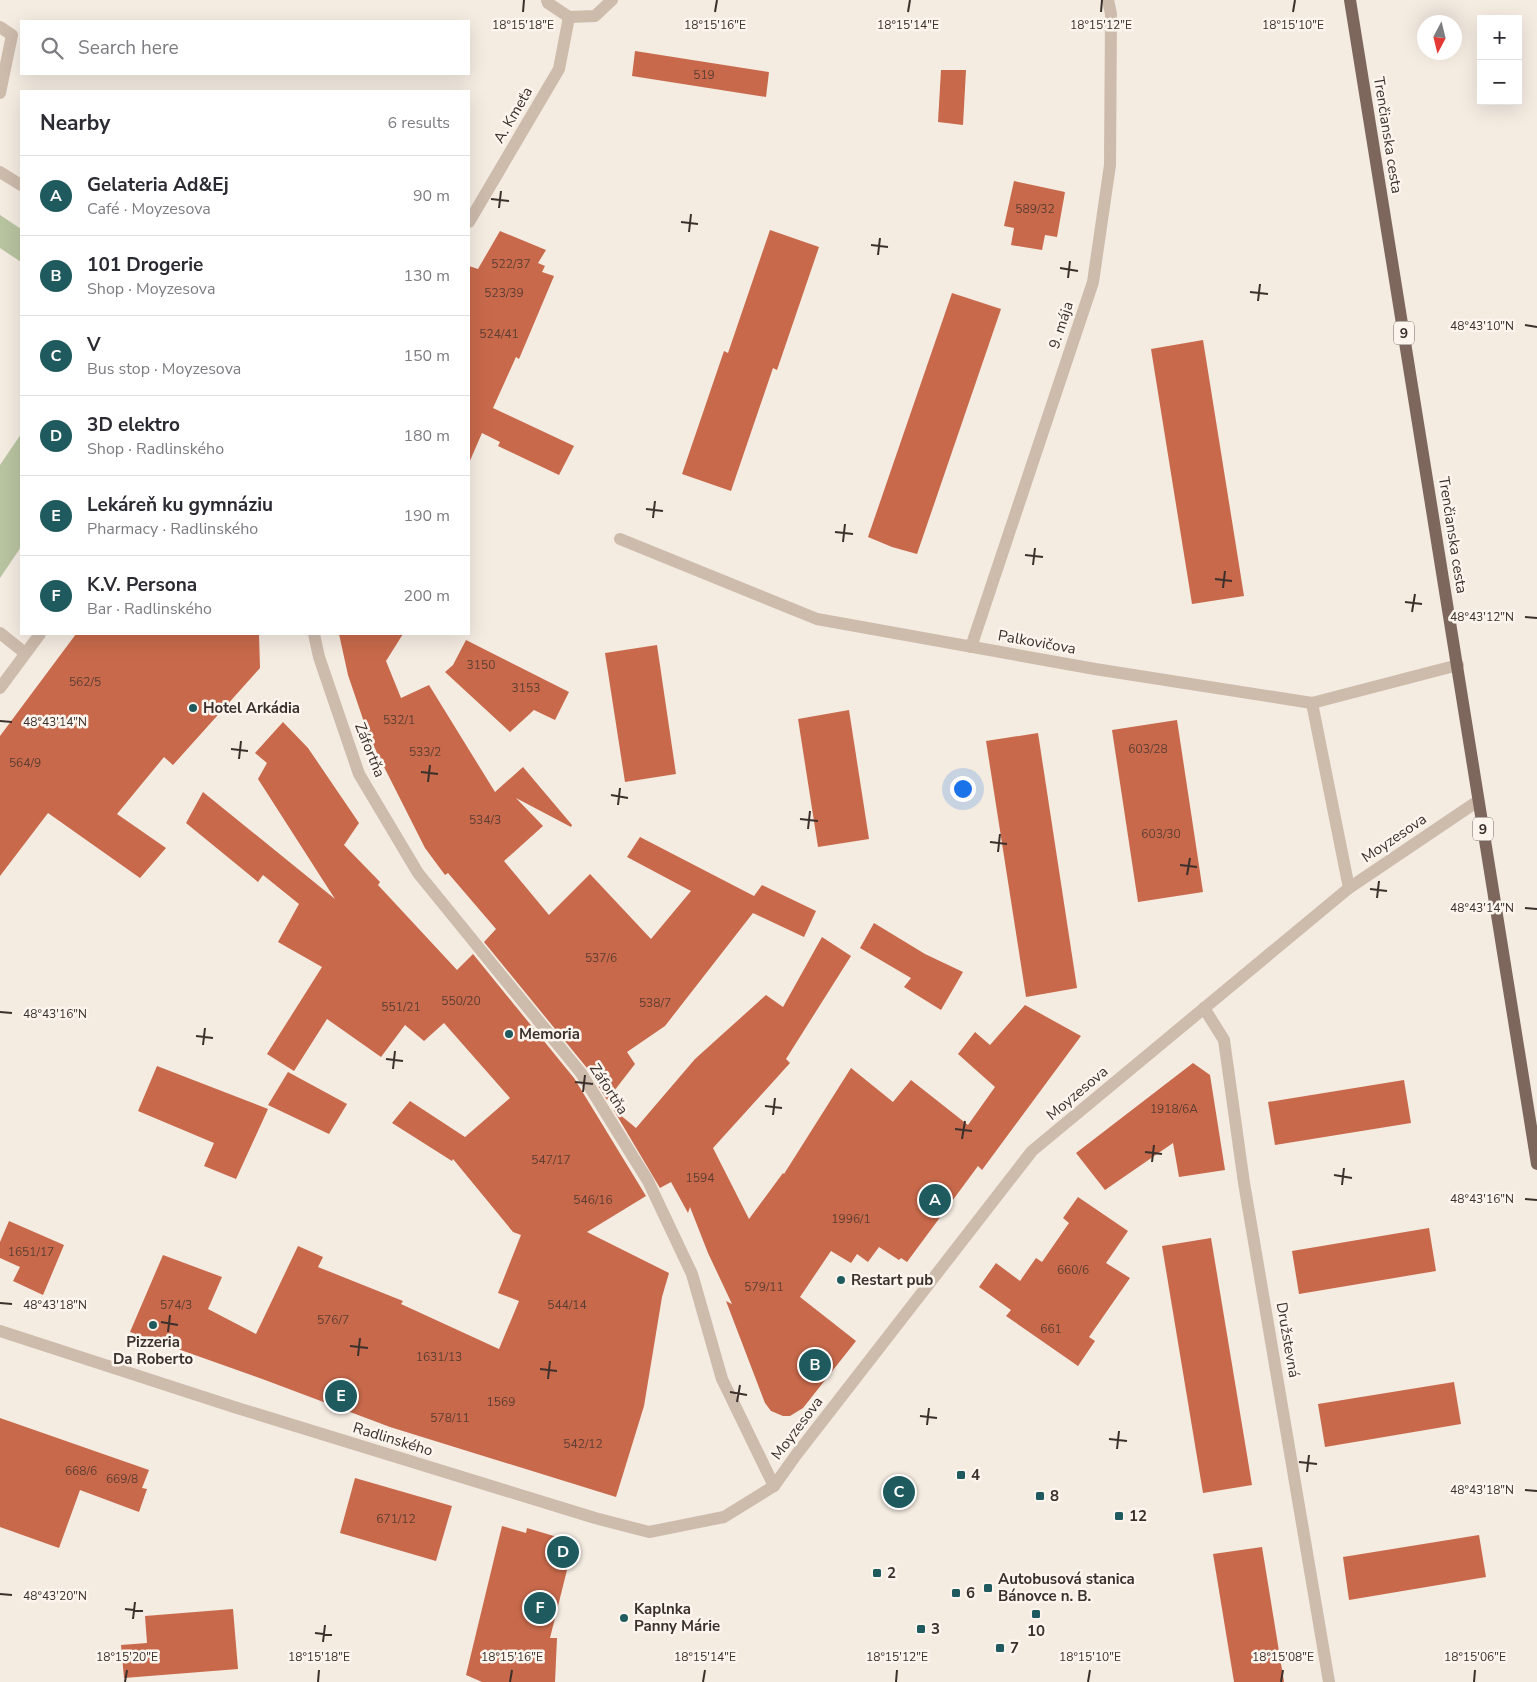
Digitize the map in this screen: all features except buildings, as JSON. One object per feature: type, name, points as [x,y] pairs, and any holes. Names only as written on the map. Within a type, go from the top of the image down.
[{"type":"main road","name":"Trenčianska cesta","points":[[1350,0],[1537,1164]]},
{"type":"street","points":[[547,0],[548,3],[569,17],[595,16],[612,0]]},
{"type":"street","name":"9. mája","points":[[971,646],[1093,282],[1110,165],[1111,14],[1108,0]]},
{"type":"street","name":"A. Kmeťa","points":[[470,220],[559,69],[569,17]]},
{"type":"street","points":[[0,27],[12,35],[0,93]]},
{"type":"street","points":[[0,172],[20,184]]},
{"type":"street","name":"Palkovičova","points":[[620,539],[817,619],[1095,669],[1312,703],[1458,665]]},
{"type":"street","points":[[0,633],[25,653]]},
{"type":"street","points":[[0,688],[39,635]]},
{"type":"street","name":"Záfortňa","points":[[314,635],[318,657],[359,774],[418,873],[580,1073],[648,1181],[692,1274],[722,1378],[774,1486]]},
{"type":"street","points":[[1312,703],[1349,888]]},
{"type":"street","name":"Moyzesova","points":[[774,1486],[1032,1151],[1349,888],[1478,801]]},
{"type":"street","name":"Družstevná","points":[[1204,1008],[1224,1040],[1244,1183],[1329,1682]]},
{"type":"street","name":"Radlinského","points":[[0,1331],[244,1410],[595,1518],[649,1532],[724,1517],[774,1486]]},
{"type":"green space","points":[[0,215],[20,228],[20,261],[0,248]]},
{"type":"green space","points":[[20,435],[20,548],[0,578],[0,465]]},
{"type":"place","name":"Hotel Arkádia","points":[[193,708]]},
{"type":"place","name":"Memoria","points":[[509,1034]]},
{"type":"place","name":"Gelateria Ad&Ej","points":[[935,1200]]},
{"type":"place","name":"Restart pub","points":[[841,1280]]},
{"type":"place","name":"Pizzeria Da Roberto","points":[[153,1325]]},
{"type":"place","name":"101 Drogerie","points":[[815,1365]]},
{"type":"place","name":"Lekáreň ku gymnáziu","points":[[341,1396]]},
{"type":"place","name":"4","points":[[961,1475]]},
{"type":"place","name":"V","points":[[899,1492]]},
{"type":"place","name":"8","points":[[1040,1496]]},
{"type":"place","name":"12","points":[[1119,1516]]},
{"type":"place","name":"3D elektro","points":[[563,1552]]},
{"type":"place","name":"2","points":[[877,1573]]},
{"type":"place","name":"Autobusová stanica Bánovce n. B.","points":[[988,1588]]},
{"type":"place","name":"6","points":[[956,1593]]},
{"type":"place","name":"K.V. Persona","points":[[540,1608]]},
{"type":"place","name":"10","points":[[1036,1614]]},
{"type":"place","name":"Kaplnka Panny Márie","points":[[624,1618]]},
{"type":"place","name":"3","points":[[921,1629]]},
{"type":"place","name":"7","points":[[1000,1648]]}]
